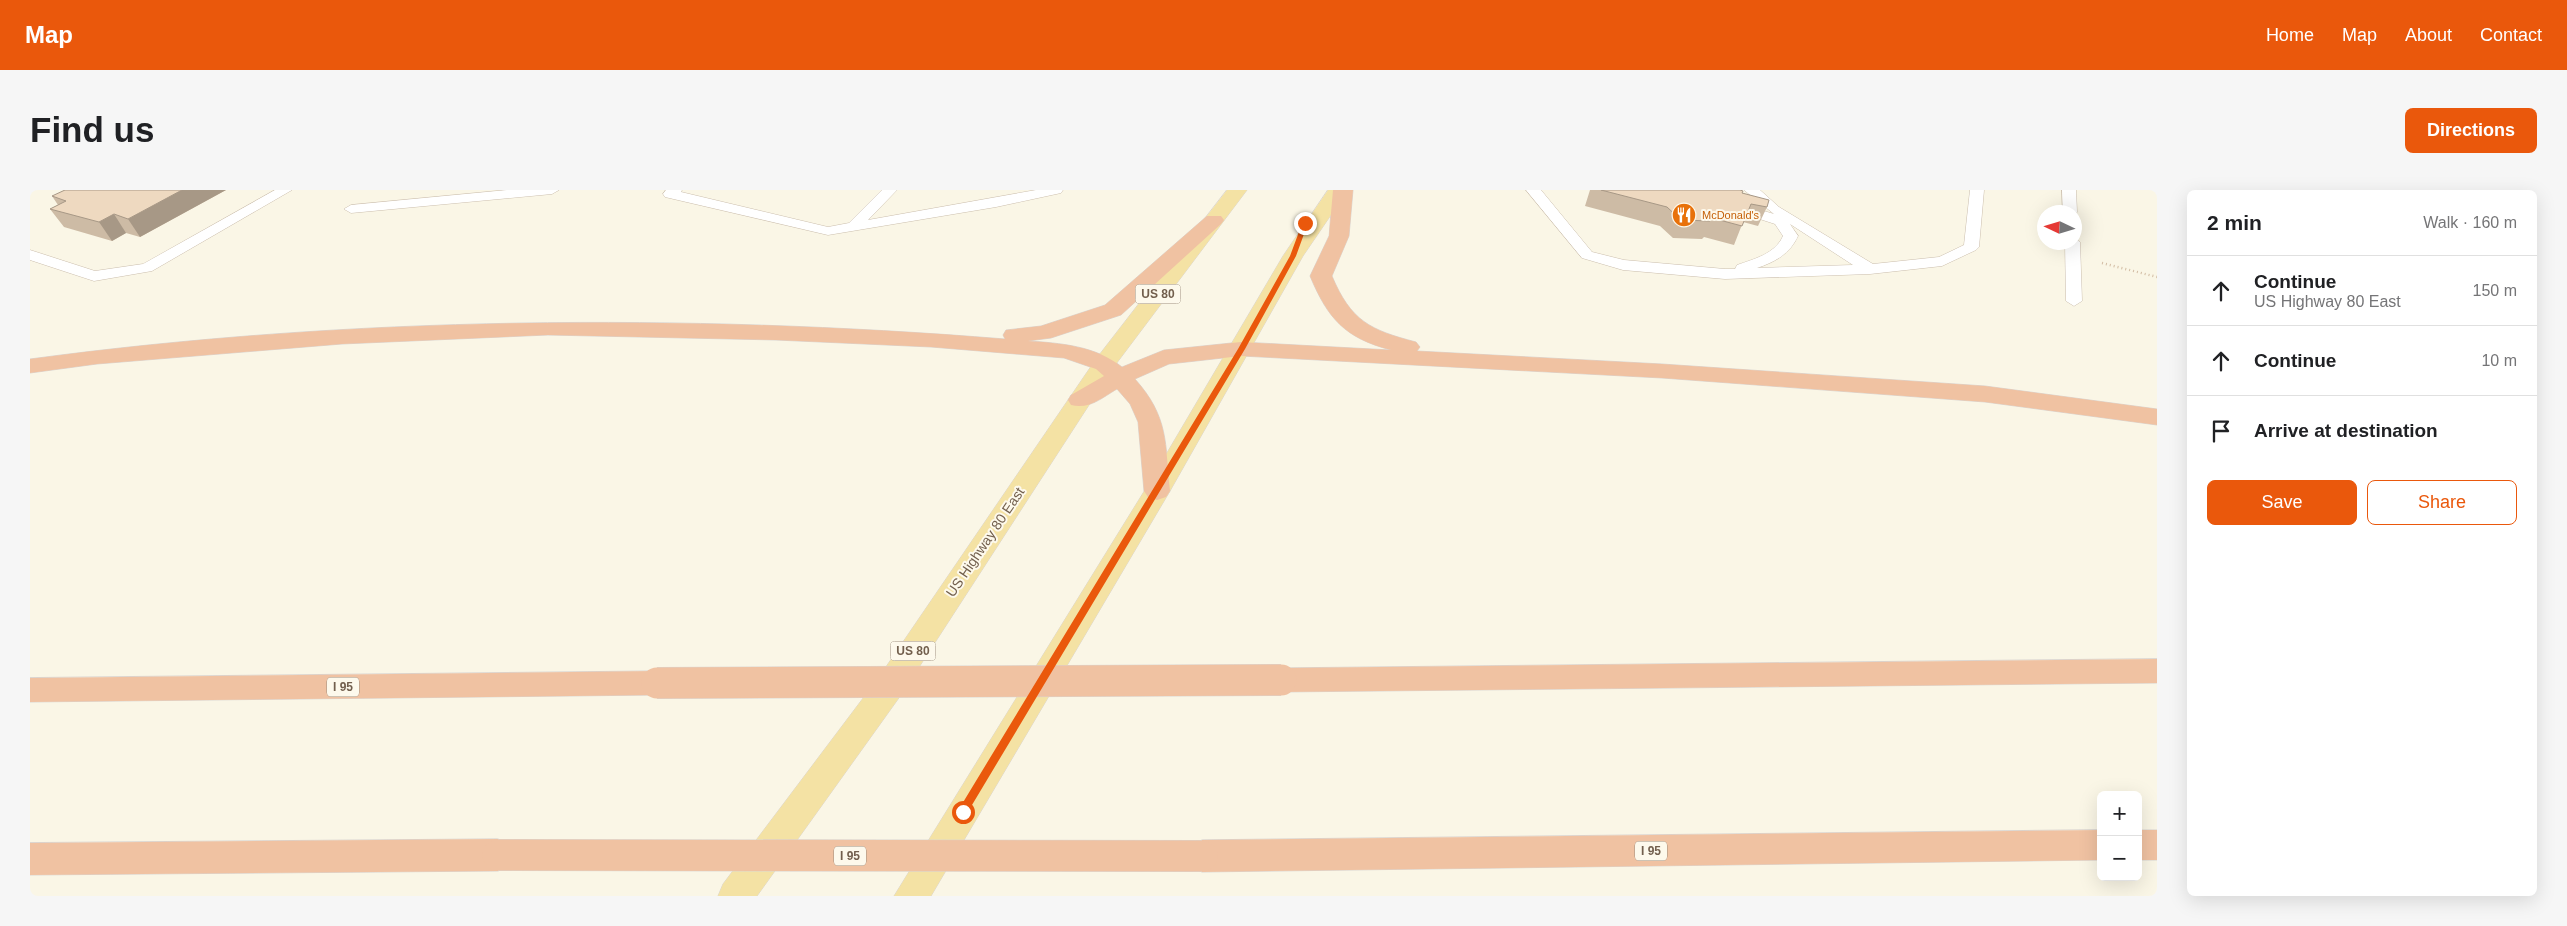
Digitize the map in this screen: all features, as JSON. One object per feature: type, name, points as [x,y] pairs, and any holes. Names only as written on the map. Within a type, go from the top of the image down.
[{"type":"highway","points":[[1343,190],[1339,236],[1321,276],[1332,304],[1352,327],[1393,344],[1460,359]]},
{"type":"highway","points":[[932,340],[1043,333],[1113,310],[1214,220]]},
{"type":"highway","points":[[30,366],[97,357],[342,337],[548,328],[776,333],[932,340],[1067,351],[1112,370],[1141,401],[1150,422],[1157,491]]},
{"type":"highway","points":[[1080,400],[1112,370],[1164,357],[1242,349],[1460,359],[1985,394],[2157,417]]},
{"type":"highway","name":"I 95","points":[[30,690],[2157,671]]},
{"type":"highway","name":"I 95","points":[[30,859],[498,855],[1202,856],[2097,845]]},
{"type":"highway","points":[[2142,845],[2157,845]]},
{"type":"main road","name":"US 80","points":[[1112,370],[1214,220],[1237,190]]},
{"type":"main road","points":[[1293,256],[1317,190]]},
{"type":"main road","points":[[912,896],[1242,349],[1293,256],[1338,190]]},
{"type":"main road","name":"US Highway 80 East","points":[[736,896],[890,686],[1080,400]]},
{"type":"lane","points":[[30,255],[94,276],[146,268],[285,190]]},
{"type":"lane","points":[[351,209],[552,190]]},
{"type":"lane","points":[[675,190],[670,194],[828,231],[996,203],[1056,190]]},
{"type":"lane","points":[[852,228],[890,190]]},
{"type":"lane","points":[[1533,190],[1587,255],[1623,265],[1726,274],[1870,269],[1942,261],[1971,248],[1976,190]]},
{"type":"lane","points":[[1751,190],[1772,207],[1870,269]]},
{"type":"lane","points":[[2069,190],[2070,205]]},
{"type":"lane","points":[[1726,274],[1768,259],[1788,244],[1791,236],[1780,221],[1727,199],[1772,207]]},
{"type":"lane","points":[[2072,250],[2074,301]]},
{"type":"path","points":[[2075,250],[2157,277]]},
{"type":"building","points":[[65,190],[182,190],[128,219],[114,214],[99,222],[50,209],[66,201],[52,196]]},
{"type":"building","points":[[1601,190],[1740,190],[1743,191],[1742,193],[1769,200],[1767,207],[1751,204],[1742,226],[1712,218],[1710,221],[1681,220],[1667,207]]},
{"type":"place","name":"McDonald's","points":[[1684,215]]},
{"type":"route","points":[[963,812],[1242,349],[1293,256],[1305,223]]}]
